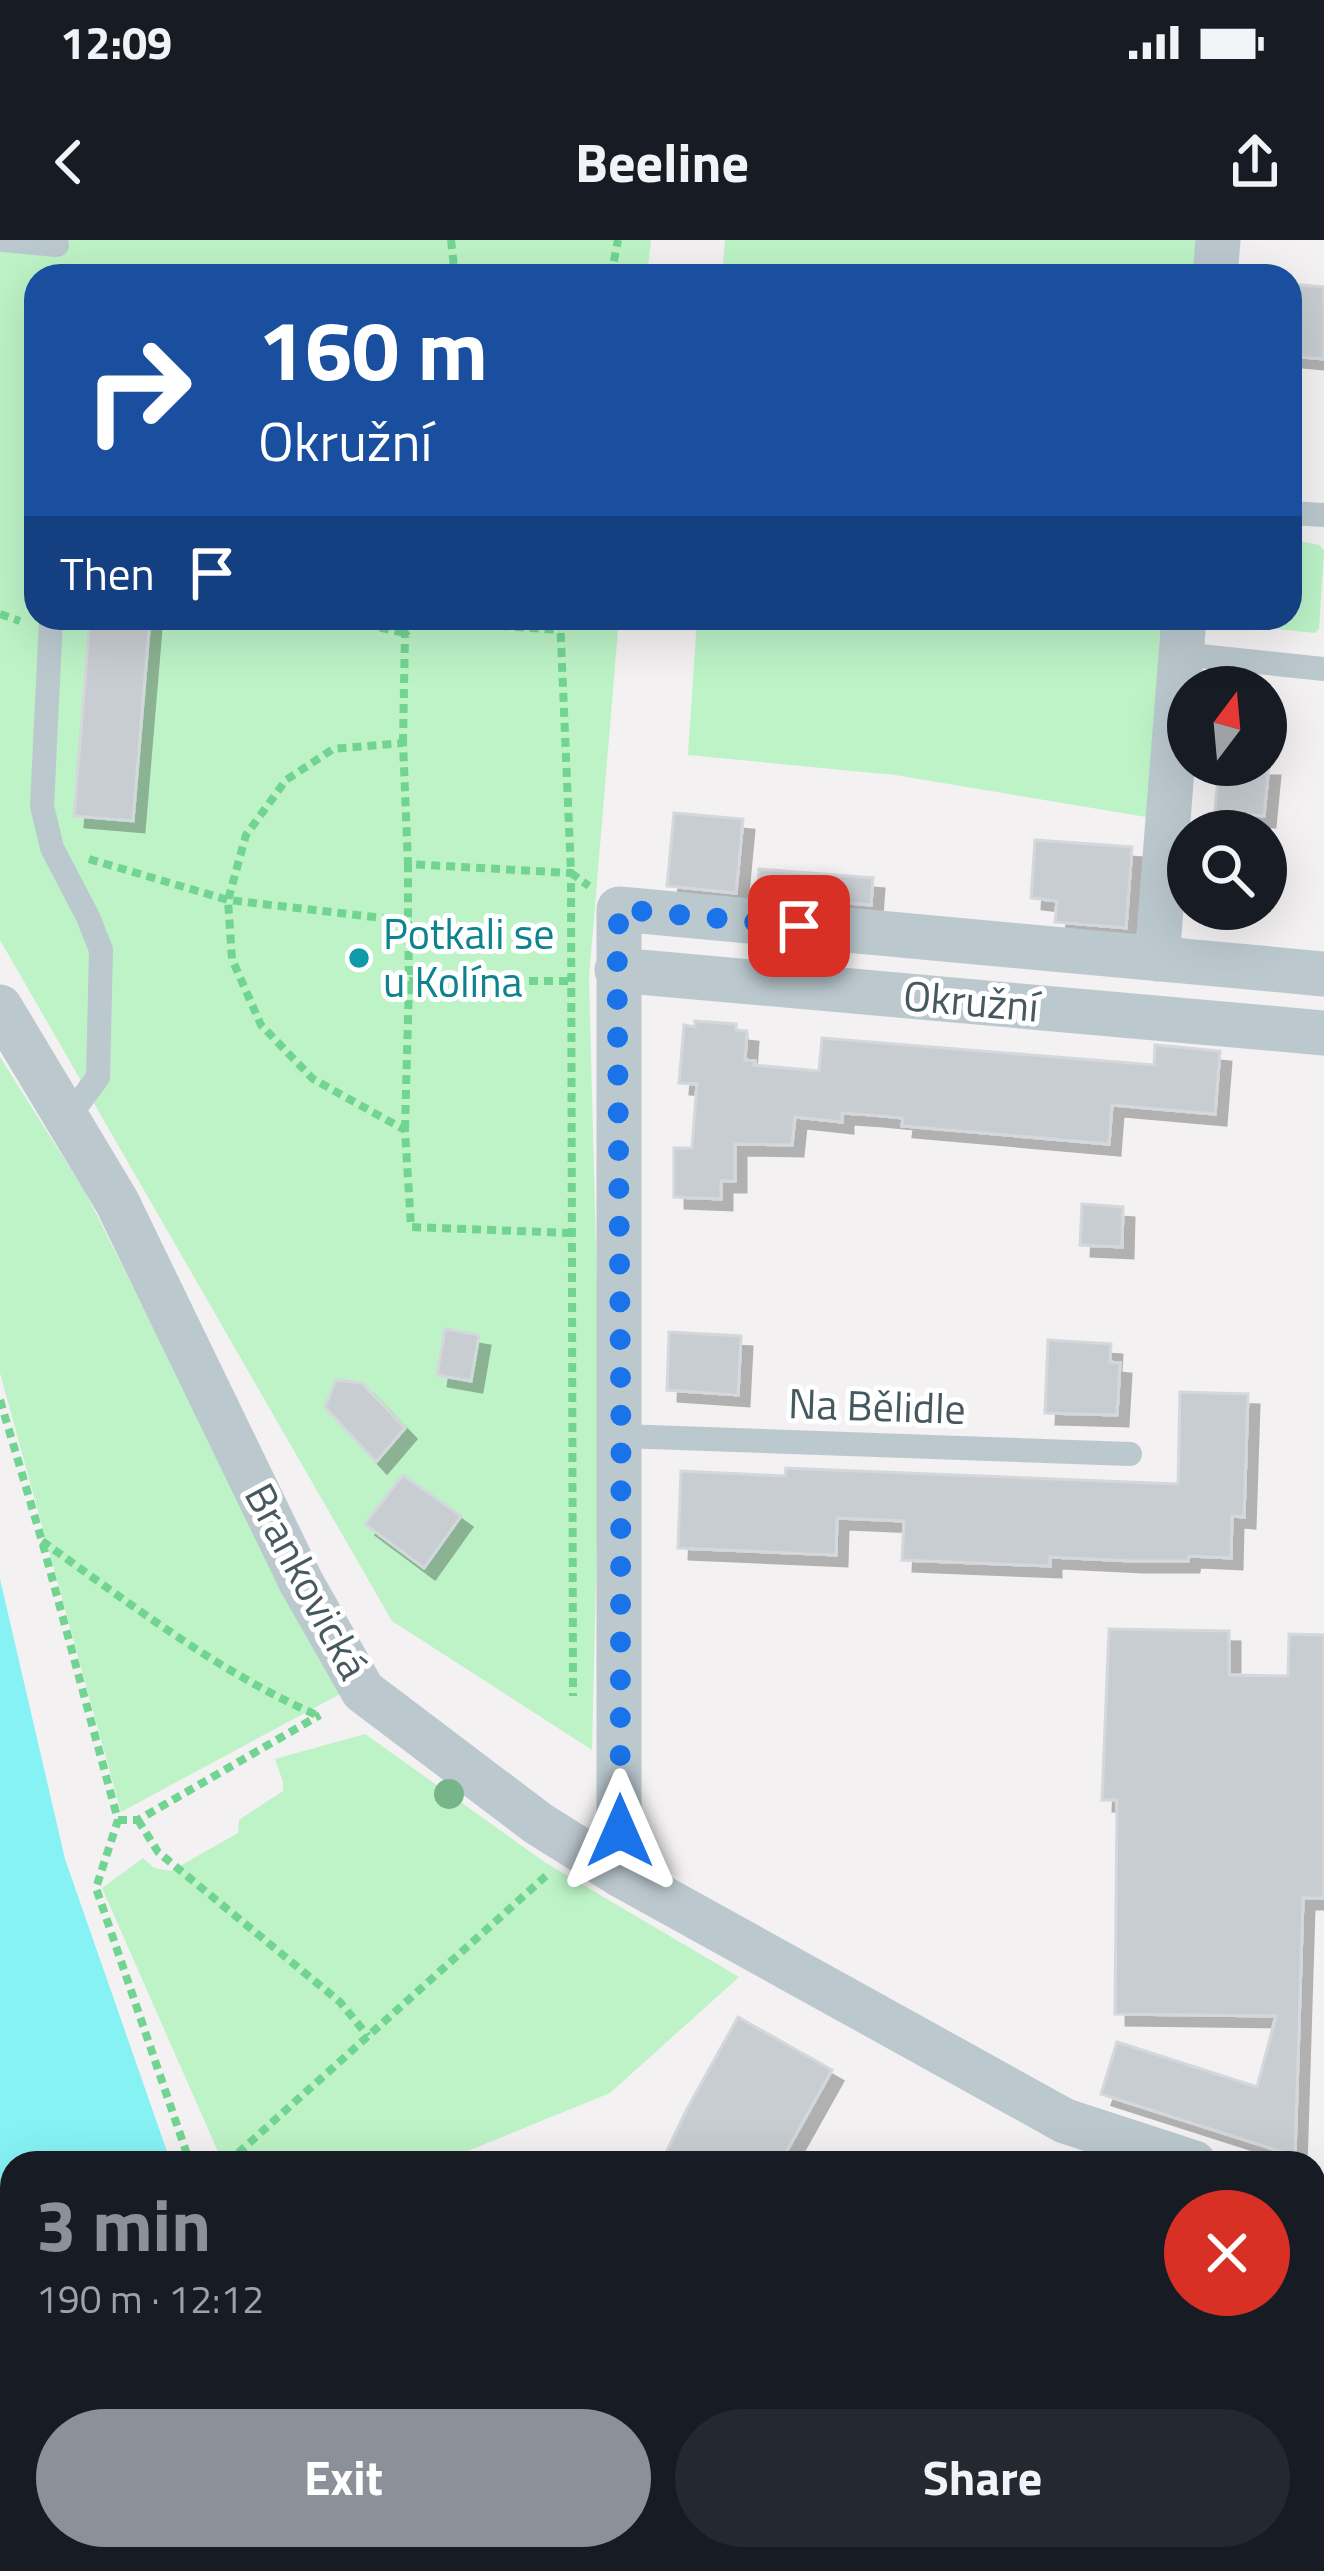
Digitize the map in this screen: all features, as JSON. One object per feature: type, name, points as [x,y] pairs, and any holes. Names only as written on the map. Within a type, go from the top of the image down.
[{"type":"street","points":[[1157,959],[1183,636]]},
{"type":"street","points":[[619,909],[620,1874]]},
{"type":"street","name":"Okružní","points":[[619,909],[1324,974]]},
{"type":"street","name":"Okružní","points":[[617,970],[1324,1033]]},
{"type":"street","name":"Brankovická","points":[[0,1007],[117,1202],[301,1582],[363,1690],[538,1824],[620,1874],[1065,2121],[1157,2151]]},
{"type":"lane","points":[[2,240],[57,245]]},
{"type":"lane","points":[[51,630],[42,806],[52,848],[101,950],[98,1077],[68,1119]]},
{"type":"lane","points":[[1183,636],[1324,669]]},
{"type":"lane","name":"Na Bělidle","points":[[621,1436],[1130,1454]]},
{"type":"path","points":[[391,630],[410,630]]},
{"type":"path","points":[[560,630],[571,873],[573,1704]]},
{"type":"path","points":[[405,633],[409,981],[404,1130],[411,1227],[571,1233]]},
{"type":"path","points":[[403,743],[333,749],[286,780],[246,835],[228,900],[232,959],[261,1025],[313,1079],[404,1130]]},
{"type":"path","points":[[52,848],[228,900],[408,921]]},
{"type":"path","points":[[408,864],[571,873],[619,909]]},
{"type":"path","points":[[409,981],[570,981]]},
{"type":"path","points":[[0,1400],[118,1820],[96,1888],[186,2151]]},
{"type":"path","points":[[42,1541],[171,1632],[286,1701],[320,1716]]},
{"type":"path","points":[[118,1820],[138,1820],[363,1690]]},
{"type":"path","points":[[138,1820],[158,1852],[340,2002],[368,2036]]},
{"type":"path","points":[[240,2151],[574,1846]]},
{"type":"green space","points":[[0,240],[651,240],[648,264],[24,264],[24,630],[618,630],[589,978],[600,1406],[592,1750],[392,1621],[0,940]]},
{"type":"green space","points":[[725,240],[1202,240],[1200,264],[723,264]]},
{"type":"green space","points":[[1302,541],[1324,550],[1315,633],[1287,630],[1302,630]]},
{"type":"green space","points":[[696,630],[1166,630],[1152,818],[895,775],[688,755]]},
{"type":"green space","points":[[0,1057],[85,1192],[340,1694],[121,1812],[0,1373]]},
{"type":"green space","points":[[365,1734],[546,1863],[739,1977],[610,2093],[467,2151],[218,2151],[102,1888],[143,1858],[154,1868],[171,1871],[238,1833],[239,1820],[283,1791],[275,1759]]},
{"type":"water","points":[[0,1579],[65,1859],[167,2151],[0,2151]]},
{"type":"building","points":[[1302,285],[1324,287],[1324,359],[1302,357]]},
{"type":"building","points":[[89,630],[149,630],[133,821],[74,816]]},
{"type":"building","points":[[1217,786],[1267,786],[1265,810],[1215,810]]},
{"type":"building","points":[[674,813],[743,819],[736,893],[667,886]]},
{"type":"building","points":[[1035,840],[1132,847],[1126,928],[1055,922],[1057,901],[1031,898]]},
{"type":"building","points":[[759,869],[873,878],[871,905],[757,895]]},
{"type":"building","points":[[695,1021],[736,1024],[736,1030],[747,1031],[745,1060],[755,1061],[754,1065],[819,1071],[822,1038],[1154,1065],[1155,1045],[1220,1051],[1215,1114],[1112,1105],[1109,1144],[902,1126],[903,1118],[872,1115],[842,1113],[842,1122],[795,1117],[792,1145],[735,1144],[735,1181],[721,1181],[721,1199],[674,1197],[674,1148],[692,1148],[697,1084],[679,1083],[684,1025],[695,1027]]},
{"type":"building","points":[[1082,1204],[1123,1207],[1122,1247],[1080,1245]]},
{"type":"building","points":[[445,1329],[479,1335],[471,1381],[437,1375]]},
{"type":"building","points":[[669,1332],[741,1336],[738,1395],[667,1390]]},
{"type":"building","points":[[1048,1340],[1111,1344],[1110,1362],[1120,1363],[1117,1415],[1045,1413]]},
{"type":"building","points":[[336,1380],[362,1383],[405,1428],[376,1462],[325,1407]]},
{"type":"building","points":[[1180,1392],[1248,1394],[1244,1517],[1232,1516],[1231,1558],[1050,1557],[1050,1566],[902,1560],[904,1521],[837,1518],[836,1555],[678,1548],[681,1471],[785,1476],[786,1468],[1178,1484]]},
{"type":"building","points":[[403,1475],[461,1516],[424,1568],[365,1524]]},
{"type":"building","points":[[1109,1629],[1229,1631],[1229,1675],[1288,1676],[1289,1634],[1324,1635],[1324,1898],[1303,1898],[1295,2151],[1279,2151],[1101,2094],[1117,2042],[1257,2087],[1276,2016],[1115,2014],[1117,1800],[1102,1800]]},
{"type":"building","points":[[738,2017],[832,2070],[787,2151],[667,2151]]},
{"type":"place","name":"Potkali se u Kolína","points":[[359,958]]},
{"type":"route","points":[[620,1831],[619,909],[799,926]]}]
